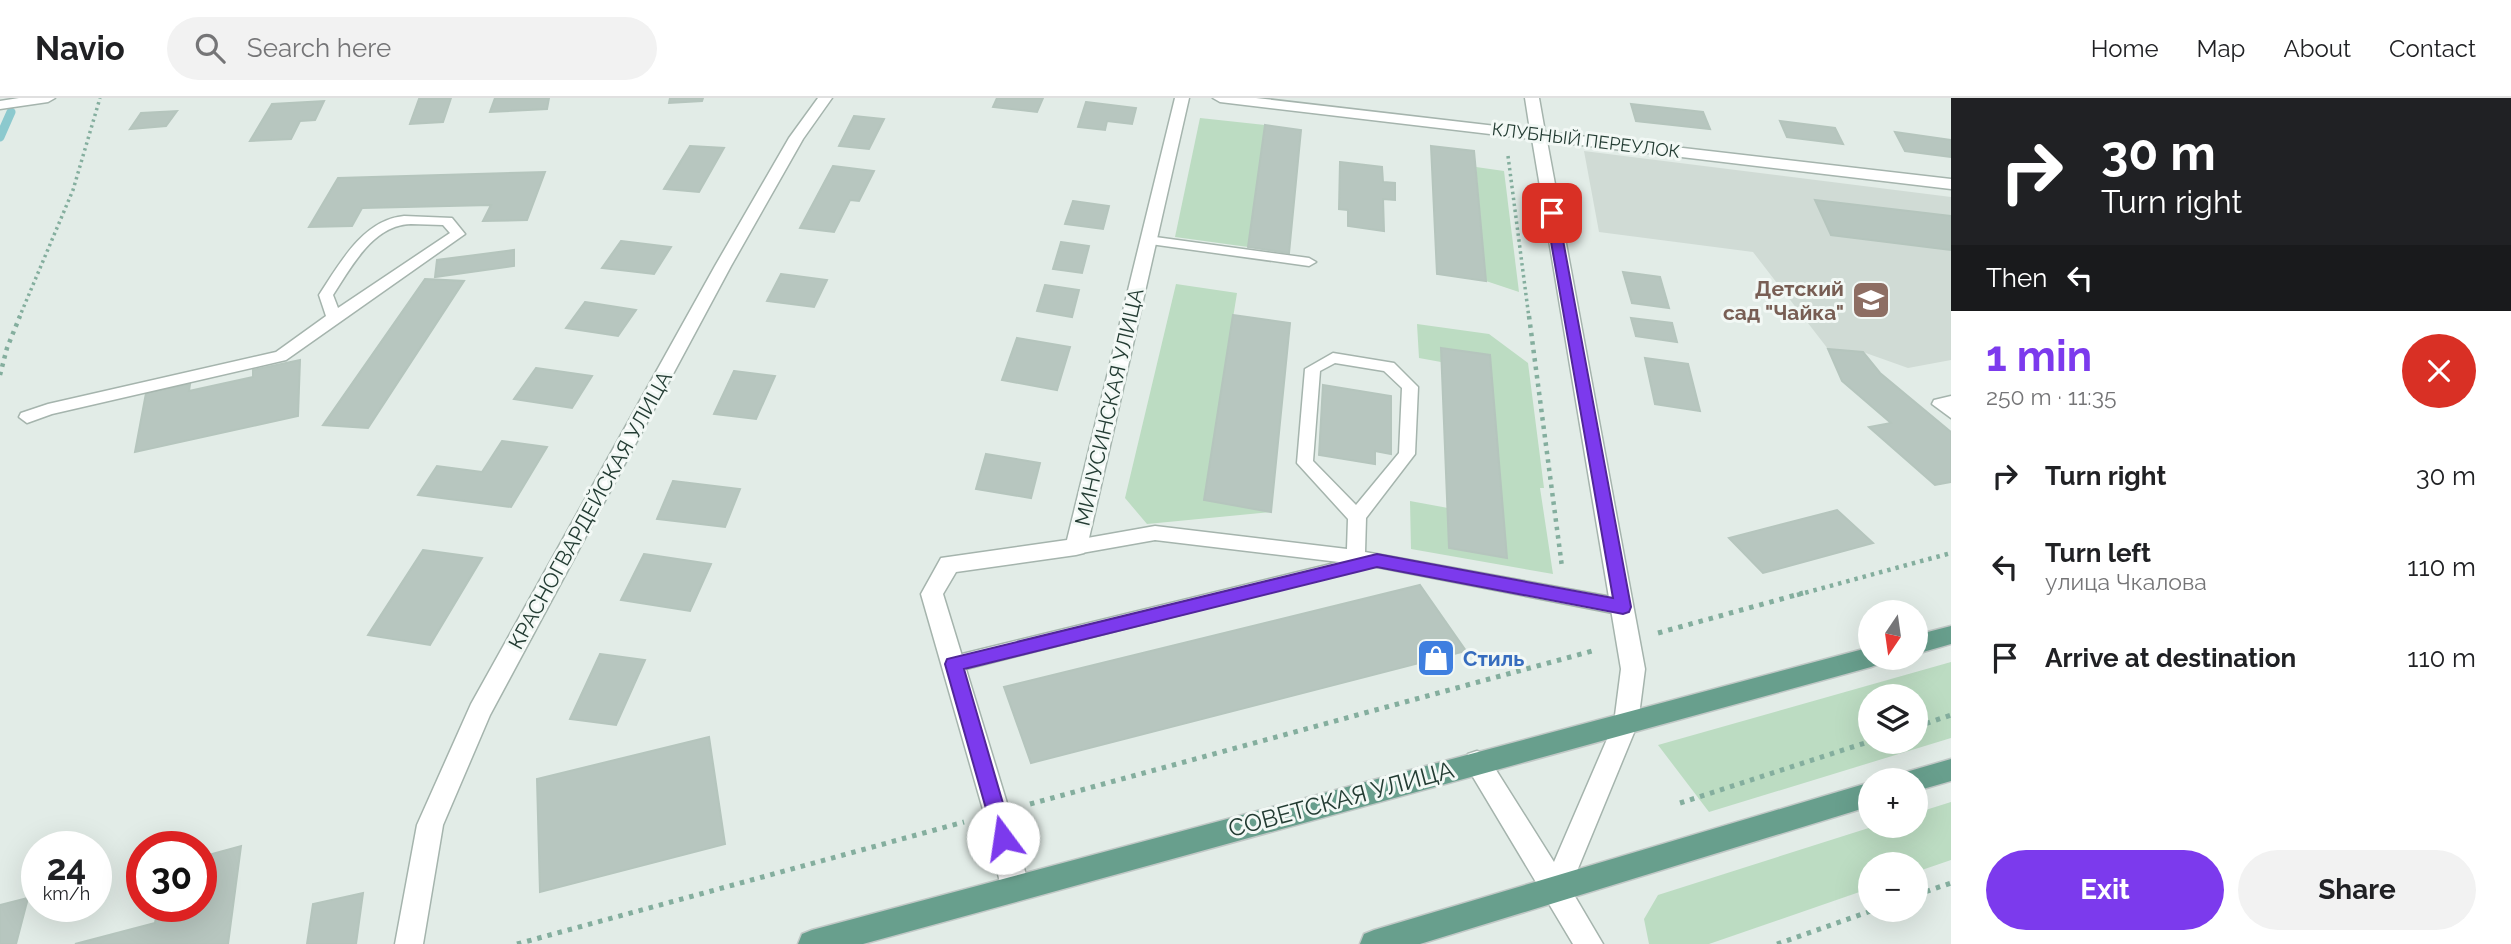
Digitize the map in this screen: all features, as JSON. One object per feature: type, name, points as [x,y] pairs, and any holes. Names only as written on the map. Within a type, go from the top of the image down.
[{"type":"main road","points":[[1928,642],[1951,635]]},
{"type":"main road","name":"СОВЕТСКАЯ УЛИЦА","points":[[812,944],[1858,661]]},
{"type":"main road","points":[[1928,776],[1951,770]]},
{"type":"main road","points":[[1374,944],[1858,798]]},
{"type":"street","points":[[0,105],[48,98]]},
{"type":"street","name":"КРАСНОГВАРДЕЙСКАЯ УЛИЦА","points":[[410,944],[430,825],[480,711],[723,266],[796,138],[825,98]]},
{"type":"street","name":"МИНУСИНСКАЯ УЛИЦА","points":[[1015,887],[998,813],[932,594],[949,564],[1076,547],[1182,98]]},
{"type":"street","name":"КЛУБНЫЙ ПЕРЕУЛОК","points":[[1220,98],[1951,184]]},
{"type":"street","points":[[1532,98],[1633,669],[1626,723],[1556,889]]},
{"type":"street","points":[[1477,762],[1589,944]]},
{"type":"lane","points":[[27,417],[48,409],[281,356],[458,234],[447,221],[389,222],[374,234],[346,266],[326,295],[334,317]]},
{"type":"lane","points":[[1149,240],[1309,262]]},
{"type":"lane","points":[[1356,558],[1357,517],[1406,454],[1410,387],[1389,367],[1333,358],[1313,369],[1305,463],[1357,517]]},
{"type":"lane","points":[[1951,401],[1940,404],[1951,412]]},
{"type":"lane","points":[[1076,547],[1155,533],[1377,560],[1623,607]]},
{"type":"lane","points":[[954,664],[1377,560]]},
{"type":"path","points":[[0,375],[7,348],[73,190],[100,98]]},
{"type":"path","points":[[1504,130],[1565,596]]},
{"type":"path","points":[[517,944],[1951,553]]},
{"type":"path","points":[[1928,723],[1951,715]]},
{"type":"path","points":[[1679,803],[1858,745]]},
{"type":"path","points":[[1928,891],[1951,883]]},
{"type":"path","points":[[1777,944],[1858,916]]},
{"type":"shaded area","name":"Детский сад \"Чайка\"","points":[[1584,151],[1951,197],[1951,360],[1908,368],[1863,352],[1828,349],[1753,252],[1599,232]]},
{"type":"green space","points":[[1200,118],[1265,125],[1248,247],[1175,237]]},
{"type":"green space","points":[[1476,167],[1504,171],[1519,292],[1486,281]]},
{"type":"green space","points":[[1176,284],[1237,293],[1204,499],[1271,512],[1147,524],[1125,498]]},
{"type":"green space","points":[[1417,324],[1489,334],[1528,363],[1544,488],[1540,488],[1553,574],[1411,549],[1410,501],[1448,508],[1449,548],[1507,558],[1490,355],[1441,348],[1441,362],[1419,358]]},
{"type":"green space","points":[[1951,662],[1951,738],[1928,745],[1928,684],[1873,684]]},
{"type":"green space","points":[[1858,688],[1858,754],[1899,754],[1709,812],[1658,745]]},
{"type":"green space","points":[[1951,802],[1951,860],[1928,868],[1928,852],[1858,852],[1858,892],[1709,944],[1649,944],[1644,919],[1658,895],[1858,831],[1858,838],[1928,838],[1928,809]]},
{"type":"building","points":[[451,98],[443,122],[410,124],[419,99]]},
{"type":"building","points":[[495,98],[549,98],[547,109],[490,112]]},
{"type":"building","points":[[670,98],[703,98],[702,101],[669,103]]},
{"type":"building","points":[[997,98],[1043,98],[1037,112],[993,107]]},
{"type":"building","points":[[324,101],[315,120],[300,121],[291,139],[250,141],[272,104]]},
{"type":"building","points":[[1086,102],[1136,108],[1132,124],[1107,121],[1105,130],[1078,127]]},
{"type":"building","points":[[1631,104],[1703,112],[1710,129],[1636,121]]},
{"type":"building","points":[[177,111],[166,126],[130,129],[141,113]]},
{"type":"building","points":[[854,116],[884,119],[869,149],[839,146]]},
{"type":"building","points":[[1780,121],[1835,128],[1843,144],[1787,137]]},
{"type":"building","points":[[1265,125],[1301,130],[1289,253],[1248,247]]},
{"type":"building","points":[[1895,132],[1951,140],[1951,157],[1905,151]]},
{"type":"building","points":[[690,146],[724,148],[699,192],[664,189]]},
{"type":"building","points":[[1431,146],[1474,151],[1486,281],[1437,274]]},
{"type":"building","points":[[1340,162],[1382,167],[1383,182],[1395,183],[1395,200],[1383,199],[1384,231],[1348,226],[1348,210],[1339,209]]},
{"type":"building","points":[[833,166],[874,171],[859,201],[850,200],[834,232],[800,228]]},
{"type":"building","points":[[545,172],[527,220],[483,221],[491,205],[362,208],[352,226],[309,227],[338,178]]},
{"type":"building","points":[[1815,200],[1951,216],[1951,250],[1831,235]]},
{"type":"building","points":[[1073,201],[1109,206],[1103,229],[1065,224]]},
{"type":"building","points":[[621,241],[671,247],[654,274],[602,268]]},
{"type":"building","points":[[1061,242],[1089,246],[1082,273],[1053,269]]},
{"type":"building","points":[[514,250],[514,266],[435,277],[437,260]]},
{"type":"building","points":[[1623,272],[1660,277],[1669,308],[1632,303]]},
{"type":"building","points":[[781,274],[827,280],[814,307],[767,301]]},
{"type":"building","points":[[425,279],[464,281],[368,428],[323,425]]},
{"type":"building","points":[[1045,285],[1079,290],[1072,317],[1037,311]]},
{"type":"building","points":[[585,302],[636,310],[618,336],[566,328]]},
{"type":"building","points":[[1233,315],[1290,323],[1271,512],[1204,500]]},
{"type":"building","points":[[1631,318],[1672,323],[1677,342],[1636,336]]},
{"type":"building","points":[[1017,338],[1070,347],[1057,390],[1002,380]]},
{"type":"building","points":[[1441,348],[1490,355],[1507,558],[1449,548]]},
{"type":"building","points":[[1828,349],[1863,352],[1880,373],[1951,432],[1951,482],[1935,485],[1869,427],[1891,423],[1842,381]]},
{"type":"building","points":[[1645,358],[1688,364],[1700,411],[1655,404]]},
{"type":"building","points":[[300,360],[298,416],[135,452],[146,393],[190,384],[189,391],[253,377],[253,370]]},
{"type":"building","points":[[536,368],[592,376],[572,408],[514,399]]},
{"type":"building","points":[[734,371],[775,376],[756,419],[714,414]]},
{"type":"building","points":[[1323,385],[1391,396],[1391,454],[1375,451],[1375,464],[1319,455]]},
{"type":"building","points":[[502,441],[547,447],[511,507],[418,495],[437,466],[482,472]]},
{"type":"building","points":[[986,454],[1040,463],[1031,498],[976,489]]},
{"type":"building","points":[[673,481],[740,489],[725,527],[657,519]]},
{"type":"building","points":[[1837,510],[1873,543],[1763,573],[1729,538]]},
{"type":"building","points":[[423,550],[482,558],[430,645],[368,635]]},
{"type":"building","points":[[644,554],[711,564],[690,611],[621,600]]},
{"type":"building","points":[[1420,585],[1466,651],[1031,763],[1004,687]]},
{"type":"building","points":[[600,654],[645,660],[616,725],[570,719]]},
{"type":"building","points":[[709,737],[725,844],[540,892],[537,779]]},
{"type":"building","points":[[241,846],[228,944],[75,944],[155,922],[217,922],[217,853]]},
{"type":"building","points":[[363,893],[356,944],[307,944],[313,904]]},
{"type":"building","points":[[21,900],[22,922],[16,944],[0,944],[0,905]]},
{"type":"waterway","points":[[0,137],[11,112]]},
{"type":"place","name":"Детский сад \"Чайка\"","points":[[1871,300]]},
{"type":"place","name":"Стиль","points":[[1436,658]]},
{"type":"route","points":[[1003,838],[954,664],[1377,560],[1623,607],[1552,213]]}]
